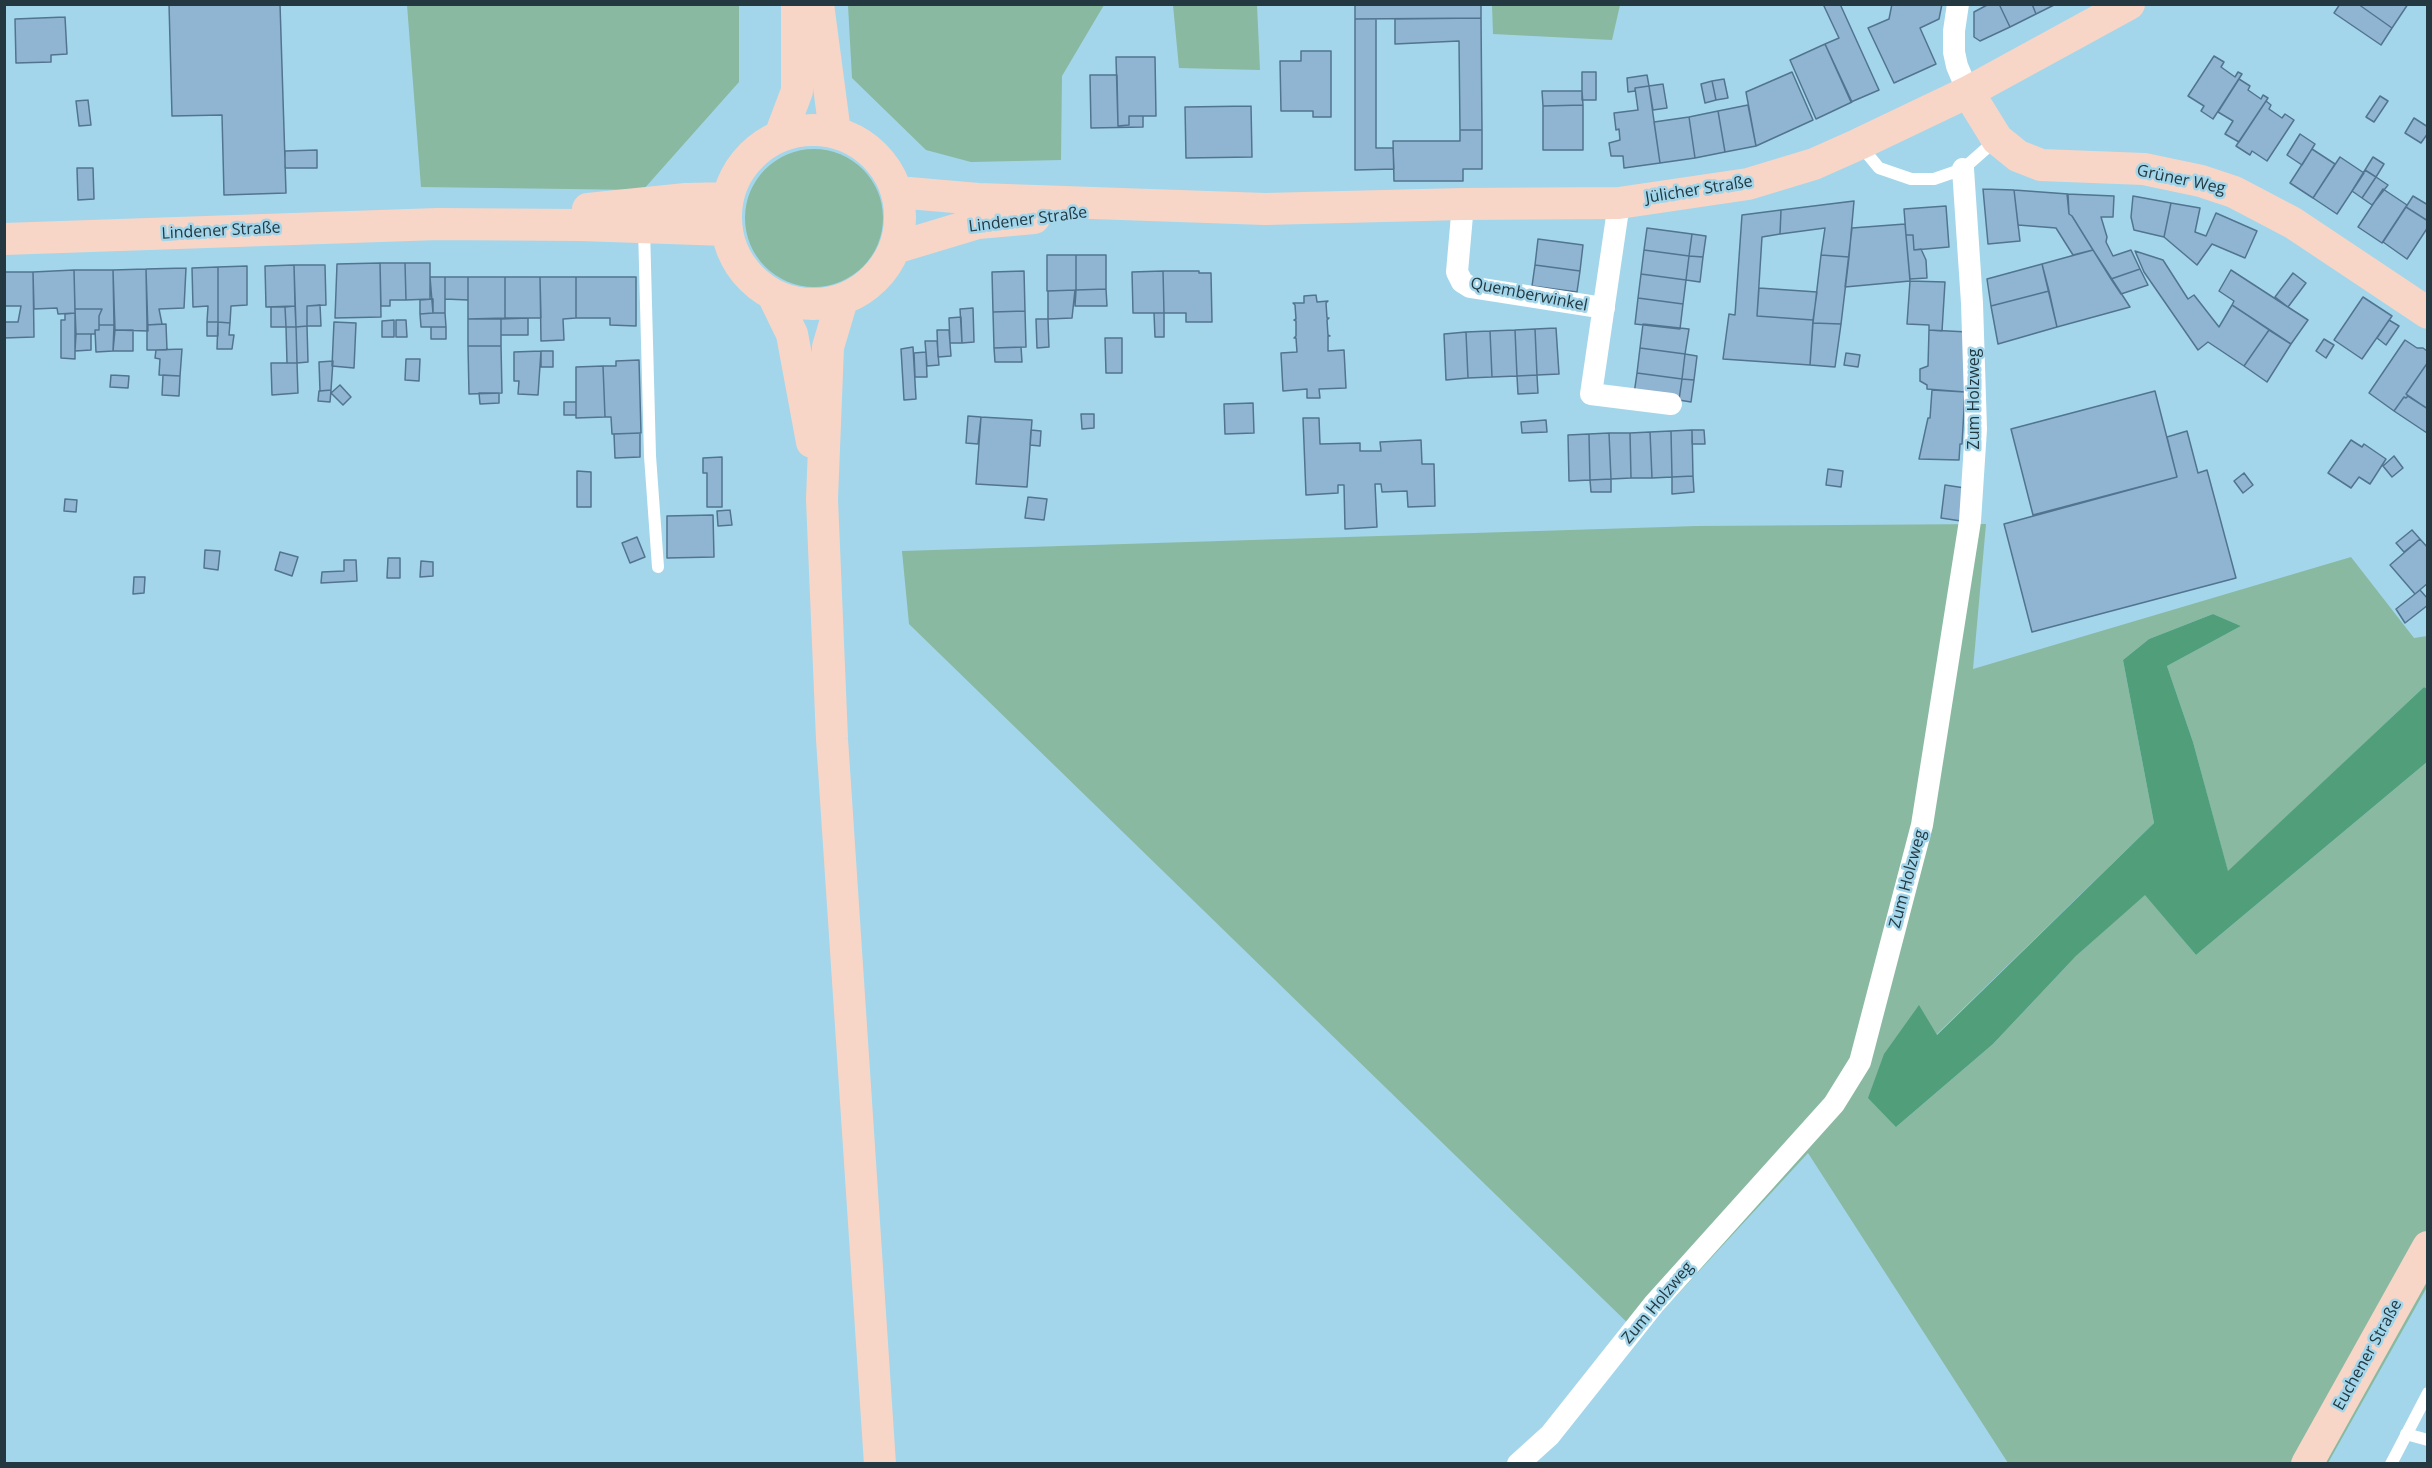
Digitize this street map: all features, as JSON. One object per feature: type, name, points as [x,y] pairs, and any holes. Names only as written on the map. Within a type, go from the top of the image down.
[{"type":"main road","points":[[780,136],[797,91],[797,4]]},
{"type":"main road","points":[[818,4],[827,90],[835,132]]},
{"type":"main road","name":"Jülicher Straße","points":[[1265,209],[1619,202],[1748,184],[1814,164],[1859,144],[1968,92],[2129,4]]},
{"type":"main road","name":"Grüner Weg","points":[[1968,92],[1997,139],[2018,156],[2041,165],[2144,169],[2201,181],[2234,192],[2293,223],[2427,314]]},
{"type":"main road","points":[[807,130],[835,132],[855,141],[874,154],[888,172],[897,192],[900,220],[895,248],[882,270],[864,288],[842,300],[819,304],[795,303],[773,295],[751,279],[735,256],[726,230],[728,198],[735,178],[746,160],[762,146],[780,136],[807,130]]},
{"type":"main road","name":"Lindener Straße","points":[[897,192],[978,199],[1265,209]]},
{"type":"main road","name":"Lindener Straße","points":[[438,224],[686,199],[728,198]]},
{"type":"main road","name":"Lindener Straße","points":[[895,248],[978,223],[1164,207]]},
{"type":"main road","name":"Lindener Straße","points":[[4,239],[438,224],[726,230]]},
{"type":"main road","points":[[773,295],[792,334],[822,499]]},
{"type":"main road","points":[[842,300],[828,347],[822,499],[832,739],[880,1464]]},
{"type":"main road","name":"Euchener Straße","points":[[2307,1464],[2427,1247]]},
{"type":"street","points":[[1958,4],[1954,52],[1968,92]]},
{"type":"street","name":"Zum Holzweg","points":[[1518,1464],[1550,1435],[1654,1304],[1834,1104],[1860,1062],[1922,825],[1970,521],[1976,429],[1972,303],[1963,169]]},
{"type":"street","name":"Quemberwinkel","points":[[1619,202],[1591,394],[1671,404]]},
{"type":"street","name":"Quemberwinkel","points":[[1463,204],[1457,272],[1462,282],[1470,287],[1604,309]]},
{"type":"lane","points":[[1859,144],[1879,168],[1911,179],[1934,179],[1963,169],[1997,139]]},
{"type":"lane","points":[[644,227],[650,456],[658,567]]},
{"type":"lane","points":[[2391,1464],[2427,1393]]},
{"type":"lane","points":[[2406,1434],[2427,1440]]},
{"type":"green space","points":[[1492,4],[1620,5],[1612,40],[1493,34]]},
{"type":"green space","points":[[407,5],[739,5],[739,82],[643,190],[421,187]]},
{"type":"green space","points":[[848,5],[1104,5],[1062,76],[1061,160],[971,162],[926,150],[852,78]]},
{"type":"green space","points":[[1173,5],[1257,5],[1260,70],[1179,68]]},
{"type":"green space","points":[[814,149],[840,154],[863,169],[878,192],[883,218],[878,244],[863,267],[840,282],[814,287],[788,282],[765,267],[750,244],[745,218],[750,192],[765,169],[788,154]]},
{"type":"green space","points":[[1986,524],[1973,669],[2351,557],[2414,638],[2427,636],[2427,689],[2424,687],[2228,872],[2193,742],[2167,666],[2241,626],[2213,614],[2149,639],[2123,660],[2154,823],[1936,1035],[1919,1006],[1896,1127],[1993,1044],[2076,956],[2145,894],[2196,955],[2427,762],[2427,1287],[2328,1463],[2008,1463],[1808,1153],[1640,1335],[909,624],[902,551],[1697,526]]},
{"type":"green space","points":[[2213,614],[2241,626],[2167,666],[2193,742],[2228,871],[2424,687],[2427,689],[2427,762],[2196,955],[2145,895],[2076,956],[1993,1044],[1896,1127],[1868,1098],[1884,1054],[1919,1005],[1937,1035],[2154,823],[2123,660],[2149,639]]},
{"type":"building","points":[[169,4],[280,4],[286,193],[224,195],[222,115],[172,116]]},
{"type":"building","points":[[1355,4],[1481,4],[1481,18],[1355,19]]},
{"type":"building","points":[[1823,4],[1840,4],[1879,90],[1851,102],[1825,44],[1839,38]]},
{"type":"building","points":[[1892,4],[1942,4],[1939,19],[1920,28],[1936,64],[1894,83],[1868,28],[1889,19]]},
{"type":"building","points":[[1989,4],[1999,4],[2010,27],[1980,41],[1974,37],[1974,12]]},
{"type":"building","points":[[1999,4],[2032,4],[2036,14],[2010,27]]},
{"type":"building","points":[[2032,4],[2056,4],[2036,14]]},
{"type":"building","points":[[2340,4],[2358,4],[2392,28],[2381,45],[2334,13]]},
{"type":"building","points":[[2358,4],[2408,4],[2392,28]]},
{"type":"building","points":[[65,17],[67,54],[51,55],[51,62],[16,63],[15,19]]},
{"type":"building","points":[[1481,18],[1482,130],[1460,130],[1459,41],[1395,44],[1395,19]]},
{"type":"building","points":[[1355,19],[1376,19],[1376,148],[1393,148],[1394,169],[1355,170]]},
{"type":"building","points":[[1825,44],[1852,102],[1816,119],[1790,60]]},
{"type":"building","points":[[1301,51],[1331,51],[1331,117],[1313,117],[1313,111],[1281,111],[1280,61],[1301,61]]},
{"type":"building","points":[[2214,56],[2224,62],[2221,67],[2235,77],[2238,72],[2242,74],[2213,119],[2201,111],[2204,106],[2188,96]]},
{"type":"building","points":[[1116,57],[1155,57],[1156,116],[1129,116],[1129,125],[1118,126]]},
{"type":"building","points":[[1582,72],[1596,72],[1596,100],[1582,100]]},
{"type":"building","points":[[1792,72],[1813,120],[1756,146],[1746,92]]},
{"type":"building","points":[[1090,75],[1117,75],[1118,126],[1129,125],[1129,116],[1143,116],[1143,127],[1091,128]]},
{"type":"building","points":[[1647,75],[1649,86],[1635,88],[1635,91],[1628,92],[1627,78]]},
{"type":"building","points":[[1724,79],[1728,98],[1716,100],[1712,81]]},
{"type":"building","points":[[2239,79],[2250,86],[2248,90],[2261,99],[2263,95],[2268,98],[2239,142],[2225,134],[2233,121],[2218,112]]},
{"type":"building","points":[[1712,81],[1716,100],[1705,103],[1701,84]]},
{"type":"building","points":[[1663,84],[1667,108],[1653,110],[1649,86]]},
{"type":"building","points":[[1649,86],[1660,163],[1624,168],[1623,156],[1611,156],[1609,143],[1620,140],[1614,113],[1638,110],[1635,88]]},
{"type":"building","points":[[1542,91],[1582,91],[1583,105],[1543,106]]},
{"type":"building","points":[[2380,96],[2388,101],[2374,122],[2366,117]]},
{"type":"building","points":[[88,100],[91,125],[79,126],[76,101]]},
{"type":"building","points":[[2266,101],[2271,105],[2269,109],[2282,118],[2285,114],[2294,120],[2267,161],[2252,151],[2250,155],[2236,146]]},
{"type":"building","points":[[1583,105],[1583,150],[1543,150],[1543,106]]},
{"type":"building","points":[[1748,105],[1756,146],[1725,152],[1718,111]]},
{"type":"building","points":[[1251,106],[1252,157],[1186,158],[1185,107]]},
{"type":"building","points":[[1718,111],[1725,152],[1695,158],[1689,117]]},
{"type":"building","points":[[1689,117],[1695,158],[1660,163],[1654,122]]},
{"type":"building","points":[[2414,118],[2428,127],[2428,133],[2421,143],[2405,133]]},
{"type":"building","points":[[1460,130],[1482,130],[1482,169],[1463,169],[1463,181],[1394,181],[1393,141],[1460,141]]},
{"type":"building","points":[[2300,134],[2315,144],[2302,165],[2287,155]]},
{"type":"building","points":[[2312,149],[2335,164],[2313,198],[2290,183]]},
{"type":"building","points":[[317,150],[317,168],[285,168],[285,151]]},
{"type":"building","points":[[2340,157],[2364,173],[2337,214],[2313,198]]},
{"type":"building","points":[[2373,157],[2384,164],[2376,177],[2365,170]]},
{"type":"building","points":[[77,168],[93,168],[94,199],[78,200]]},
{"type":"building","points":[[2365,170],[2376,177],[2362,198],[2352,191]]},
{"type":"building","points":[[2376,177],[2388,185],[2372,205],[2362,198]]},
{"type":"building","points":[[1983,189],[2014,190],[2020,241],[1988,244]]},
{"type":"building","points":[[2383,189],[2407,205],[2382,243],[2358,227]]},
{"type":"building","points":[[2014,190],[2068,194],[2069,214],[2093,250],[2073,255],[2056,228],[2018,225]]},
{"type":"building","points":[[2067,194],[2114,196],[2113,217],[2101,217],[2107,237],[2106,242],[2113,256],[2131,250],[2140,269],[2111,279],[2069,214]]},
{"type":"building","points":[[2133,196],[2171,203],[2164,237],[2134,230],[2131,217]]},
{"type":"building","points":[[2413,196],[2428,205],[2428,221],[2406,207]]},
{"type":"building","points":[[1854,201],[1849,257],[1821,255],[1825,228],[1780,234],[1781,210]]},
{"type":"building","points":[[2171,203],[2200,208],[2195,232],[2206,236],[2216,213],[2257,231],[2245,258],[2212,244],[2197,265],[2164,237]]},
{"type":"building","points":[[1946,206],[1949,247],[1914,250],[1913,235],[1906,235],[1904,209]]},
{"type":"building","points":[[2406,207],[2428,221],[2428,227],[2407,259],[2383,242]]},
{"type":"building","points":[[1781,210],[1780,234],[1762,237],[1757,316],[1813,320],[1810,365],[1723,359],[1729,314],[1735,315],[1742,215]]},
{"type":"building","points":[[1905,224],[1910,281],[1845,287],[1852,228]]},
{"type":"building","points":[[1647,228],[1692,234],[1689,256],[1644,250]]},
{"type":"building","points":[[1692,234],[1706,236],[1703,257],[1689,256]]},
{"type":"building","points":[[1906,235],[1913,235],[1914,250],[1921,249],[1926,260],[1927,278],[1910,279]]},
{"type":"building","points":[[1538,239],[1583,245],[1580,271],[1535,265]]},
{"type":"building","points":[[1644,250],[1689,256],[1686,280],[1641,274]]},
{"type":"building","points":[[2093,250],[2130,307],[2057,327],[2042,264]]},
{"type":"building","points":[[2135,251],[2163,260],[2188,299],[2194,295],[2219,327],[2232,305],[2269,330],[2244,366],[2208,342],[2198,350],[2144,272]]},
{"type":"building","points":[[1047,255],[1076,255],[1076,290],[1047,291]]},
{"type":"building","points":[[1076,255],[1106,255],[1106,289],[1076,290]]},
{"type":"building","points":[[1821,255],[1849,257],[1841,324],[1813,323]]},
{"type":"building","points":[[1689,256],[1703,257],[1700,282],[1686,280]]},
{"type":"building","points":[[380,263],[405,263],[406,300],[390,300],[390,306],[381,306]]},
{"type":"building","points":[[380,263],[381,317],[335,318],[337,264]]},
{"type":"building","points":[[405,263],[430,263],[430,299],[406,300]]},
{"type":"building","points":[[2042,264],[2049,291],[1991,306],[1987,279]]},
{"type":"building","points":[[294,265],[325,265],[326,305],[307,306],[307,326],[296,327]]},
{"type":"building","points":[[294,265],[295,306],[266,307],[265,266]]},
{"type":"building","points":[[1535,265],[1580,271],[1577,292],[1532,286]]},
{"type":"building","points":[[247,266],[247,305],[231,306],[230,323],[218,322],[218,267]]},
{"type":"building","points":[[218,267],[218,322],[207,322],[208,306],[193,307],[192,268]]},
{"type":"building","points":[[186,268],[184,308],[159,309],[162,324],[147,325],[146,269]]},
{"type":"building","points":[[146,269],[148,331],[115,330],[113,270]]},
{"type":"building","points":[[2140,269],[2148,285],[2121,294],[2111,279]]},
{"type":"building","points":[[74,270],[75,313],[58,314],[57,308],[34,309],[33,272]]},
{"type":"building","points":[[74,270],[113,270],[114,325],[99,325],[102,309],[75,309]]},
{"type":"building","points":[[2231,270],[2308,320],[2291,344],[2232,305],[2234,301],[2219,291]]},
{"type":"building","points":[[1024,271],[1025,311],[993,312],[992,272]]},
{"type":"building","points":[[1163,271],[1164,313],[1133,313],[1132,272]]},
{"type":"building","points":[[1163,271],[1211,273],[1212,322],[1186,322],[1186,313],[1164,313]]},
{"type":"building","points":[[4,272],[33,272],[34,337],[4,338],[4,322],[18,322],[21,306],[4,306]]},
{"type":"building","points":[[2293,273],[2306,283],[2288,307],[2275,297]]},
{"type":"building","points":[[1641,274],[1686,280],[1683,304],[1638,298]]},
{"type":"building","points":[[430,277],[445,277],[445,313],[433,313]]},
{"type":"building","points":[[445,277],[468,277],[468,300],[445,299]]},
{"type":"building","points":[[468,277],[505,277],[505,318],[468,319]]},
{"type":"building","points":[[505,277],[540,277],[541,318],[505,318]]},
{"type":"building","points":[[540,277],[576,277],[576,318],[563,319],[564,340],[541,341]]},
{"type":"building","points":[[576,277],[636,277],[636,326],[610,325],[610,318],[576,318]]},
{"type":"building","points":[[1910,281],[1945,282],[1942,331],[1929,330],[1929,325],[1907,324]]},
{"type":"building","points":[[1759,288],[1817,292],[1813,320],[1757,316]]},
{"type":"building","points":[[1106,289],[1107,306],[1075,306],[1076,290]]},
{"type":"building","points":[[1075,290],[1072,318],[1048,319],[1048,291]]},
{"type":"building","points":[[2049,291],[2057,327],[1998,344],[1991,306]]},
{"type":"building","points":[[1316,295],[1317,302],[1328,301],[1326,303],[1327,318],[1329,318],[1327,320],[1328,335],[1330,336],[1328,336],[1328,351],[1344,350],[1346,388],[1319,389],[1320,398],[1307,398],[1307,389],[1283,391],[1281,353],[1297,352],[1296,338],[1294,338],[1296,321],[1294,320],[1296,319],[1293,303],[1304,303],[1304,296]]},
{"type":"building","points":[[2363,297],[2392,316],[2362,359],[2334,340]]},
{"type":"building","points":[[1638,298],[1683,304],[1680,329],[1635,324]]},
{"type":"building","points":[[433,299],[433,313],[420,314],[420,300]]},
{"type":"building","points":[[320,305],[321,326],[307,326],[307,306]]},
{"type":"building","points":[[295,306],[296,327],[286,327],[285,307]]},
{"type":"building","points":[[271,307],[285,307],[286,327],[271,327]]},
{"type":"building","points":[[973,308],[974,342],[962,343],[960,309]]},
{"type":"building","points":[[75,309],[102,309],[99,316],[99,330],[95,330],[95,334],[76,334]]},
{"type":"building","points":[[1025,311],[1026,347],[994,348],[993,312]]},
{"type":"building","points":[[75,313],[75,359],[61,358],[61,320],[65,320],[65,314]]},
{"type":"building","points":[[445,313],[446,327],[421,327],[420,314]]},
{"type":"building","points":[[1154,313],[1164,313],[1164,337],[1155,337]]},
{"type":"building","points":[[961,317],[962,343],[950,343],[949,318]]},
{"type":"building","points":[[528,318],[528,335],[501,335],[501,319]]},
{"type":"building","points":[[468,319],[501,319],[501,346],[468,346]]},
{"type":"building","points":[[1036,319],[1048,319],[1049,347],[1037,348]]},
{"type":"building","points":[[394,320],[394,337],[382,337],[382,321]]},
{"type":"building","points":[[396,320],[406,320],[407,337],[396,337]]},
{"type":"building","points":[[2389,320],[2399,326],[2386,345],[2377,338]]},
{"type":"building","points":[[207,322],[218,322],[218,336],[207,336]]},
{"type":"building","points":[[218,322],[230,323],[229,335],[234,335],[232,349],[217,349]]},
{"type":"building","points":[[334,322],[356,323],[354,368],[332,366]]},
{"type":"building","points":[[1813,323],[1841,324],[1835,367],[1810,365]]},
{"type":"building","points":[[166,324],[167,350],[147,350],[147,325]]},
{"type":"building","points":[[1643,324],[1689,329],[1685,354],[1640,348]]},
{"type":"building","points":[[99,325],[114,325],[113,351],[96,352],[95,330],[99,330]]},
{"type":"building","points":[[307,326],[308,362],[297,363],[296,327]]},
{"type":"building","points":[[286,327],[296,327],[297,363],[287,363]]},
{"type":"building","points":[[431,327],[446,327],[446,339],[431,339]]},
{"type":"building","points":[[1556,328],[1559,374],[1537,375],[1535,329]]},
{"type":"building","points":[[1535,329],[1537,375],[1517,376],[1515,330]]},
{"type":"building","points":[[115,330],[133,330],[133,351],[113,351]]},
{"type":"building","points":[[937,330],[949,330],[951,356],[938,357]]},
{"type":"building","points":[[1515,330],[1517,376],[1492,377],[1490,331]]},
{"type":"building","points":[[1929,330],[1968,332],[1965,392],[1927,389],[1927,385],[1920,381],[1920,369],[1928,366]]},
{"type":"building","points":[[2269,330],[2291,344],[2267,382],[2244,366]]},
{"type":"building","points":[[1490,331],[1492,377],[1468,378],[1466,332]]},
{"type":"building","points":[[1466,332],[1468,378],[1446,380],[1444,334]]},
{"type":"building","points":[[76,334],[91,334],[91,350],[75,351]]},
{"type":"building","points":[[1105,338],[1122,338],[1122,373],[1106,373]]},
{"type":"building","points":[[2324,339],[2334,345],[2326,358],[2316,351]]},
{"type":"building","points":[[2405,340],[2427,351],[2428,362],[2406,394],[2408,396],[2404,397],[2394,411],[2369,393]]},
{"type":"building","points":[[925,341],[937,341],[939,365],[927,366]]},
{"type":"building","points":[[468,346],[501,346],[502,393],[469,394]]},
{"type":"building","points":[[913,347],[916,399],[904,400],[901,349]]},
{"type":"building","points":[[1021,347],[1022,362],[995,362],[994,348]]},
{"type":"building","points":[[1640,348],[1685,354],[1682,379],[1637,373]]},
{"type":"building","points":[[182,349],[180,376],[159,375],[160,359],[155,358],[156,350]]},
{"type":"building","points":[[541,351],[553,351],[553,367],[541,367]]},
{"type":"building","points":[[541,351],[538,395],[518,394],[519,381],[514,381],[514,352]]},
{"type":"building","points":[[926,352],[927,377],[915,377],[914,353]]},
{"type":"building","points":[[1846,353],[1860,355],[1858,367],[1844,365]]},
{"type":"building","points":[[1685,354],[1697,356],[1694,380],[1682,379]]},
{"type":"building","points":[[406,359],[420,359],[419,381],[405,380]]},
{"type":"building","points":[[639,360],[641,433],[612,434],[611,417],[605,417],[603,366],[616,366],[616,361]]},
{"type":"building","points":[[333,361],[331,390],[320,391],[319,362]]},
{"type":"building","points":[[2428,362],[2428,409],[2406,394]]},
{"type":"building","points":[[271,363],[297,363],[298,393],[272,395]]},
{"type":"building","points":[[603,366],[605,417],[576,418],[576,367]]},
{"type":"building","points":[[1637,373],[1682,379],[1679,400],[1634,394]]},
{"type":"building","points":[[111,375],[129,376],[128,388],[110,387]]},
{"type":"building","points":[[163,375],[180,376],[179,396],[162,395]]},
{"type":"building","points":[[1537,375],[1538,393],[1518,394],[1517,376]]},
{"type":"building","points":[[1682,379],[1694,380],[1691,402],[1679,400]]},
{"type":"building","points":[[340,385],[351,397],[343,405],[331,393]]},
{"type":"building","points":[[331,390],[330,402],[318,401],[319,391]]},
{"type":"building","points":[[1932,390],[1965,392],[1959,460],[1919,459],[1928,418],[1930,418]]},
{"type":"building","points":[[2155,391],[2177,477],[2033,515],[2011,429]]},
{"type":"building","points":[[479,393],[499,393],[499,403],[480,404]]},
{"type":"building","points":[[2408,396],[2428,409],[2427,433],[2394,411],[2404,397]]},
{"type":"building","points":[[564,402],[576,402],[576,415],[564,415]]},
{"type":"building","points":[[1253,403],[1254,433],[1225,434],[1224,404]]},
{"type":"building","points":[[1081,414],[1094,414],[1094,428],[1082,429]]},
{"type":"building","points":[[968,416],[981,417],[978,444],[966,443]]},
{"type":"building","points":[[981,417],[1032,420],[1027,487],[976,484]]},
{"type":"building","points":[[1303,418],[1319,418],[1320,444],[1360,443],[1360,451],[1381,451],[1380,442],[1421,440],[1422,464],[1434,464],[1435,506],[1408,507],[1407,491],[1382,492],[1381,484],[1375,484],[1377,527],[1345,529],[1344,485],[1338,485],[1338,493],[1306,495]]},
{"type":"building","points":[[1546,420],[1547,432],[1522,433],[1521,422]]},
{"type":"building","points":[[1031,430],[1041,431],[1040,446],[1030,445]]},
{"type":"building","points":[[1692,430],[1693,476],[1672,477],[1671,431]]},
{"type":"building","points":[[1692,430],[1704,430],[1705,444],[1692,444]]},
{"type":"building","points":[[1671,431],[1672,477],[1652,478],[1650,432]]},
{"type":"building","points":[[2187,431],[2198,473],[2207,470],[2236,578],[2032,632],[2004,524],[2177,477],[2167,437]]},
{"type":"building","points":[[1650,432],[1652,478],[1631,478],[1630,433]]},
{"type":"building","points":[[640,433],[640,457],[615,458],[614,434]]},
{"type":"building","points":[[1609,433],[1630,433],[1631,478],[1611,479]]},
{"type":"building","points":[[1609,433],[1611,479],[1590,480],[1589,434]]},
{"type":"building","points":[[1589,434],[1590,480],[1569,481],[1568,435]]},
{"type":"building","points":[[2351,440],[2362,447],[2364,444],[2386,459],[2370,484],[2359,477],[2351,488],[2328,473]]},
{"type":"building","points":[[2394,456],[2403,468],[2392,477],[2383,466]]},
{"type":"building","points":[[722,457],[722,507],[707,507],[707,473],[703,473],[703,458]]},
{"type":"building","points":[[1828,469],[1843,471],[1841,487],[1826,485]]},
{"type":"building","points":[[577,471],[591,472],[591,507],[577,507]]},
{"type":"building","points":[[2244,473],[2253,485],[2243,493],[2234,481]]},
{"type":"building","points":[[1693,476],[1694,492],[1672,494],[1672,477]]},
{"type":"building","points":[[1611,479],[1611,492],[1591,492],[1590,480]]},
{"type":"building","points":[[1945,485],[1965,488],[1961,521],[1941,518]]},
{"type":"building","points":[[1028,497],[1047,499],[1044,520],[1025,518]]},
{"type":"building","points":[[65,499],[77,500],[76,512],[64,511]]},
{"type":"building","points":[[730,510],[732,525],[718,526],[717,511]]},
{"type":"building","points":[[713,515],[714,557],[667,558],[667,516]]},
{"type":"building","points":[[2412,530],[2420,539],[2404,552],[2396,543]]},
{"type":"building","points":[[637,537],[645,557],[630,563],[622,543]]},
{"type":"building","points":[[2420,539],[2428,548],[2428,583],[2415,594],[2390,565]]},
{"type":"building","points":[[205,550],[220,551],[218,570],[204,568]]},
{"type":"building","points":[[280,552],[298,557],[292,576],[275,570]]},
{"type":"building","points":[[388,558],[400,558],[400,578],[387,578]]},
{"type":"building","points":[[344,560],[356,560],[357,581],[321,583],[322,572],[344,571]]},
{"type":"building","points":[[421,561],[433,562],[433,576],[420,577]]},
{"type":"building","points":[[134,577],[145,577],[144,593],[133,594]]},
{"type":"building","points":[[2420,590],[2428,599],[2428,605],[2405,623],[2396,609]]}]
